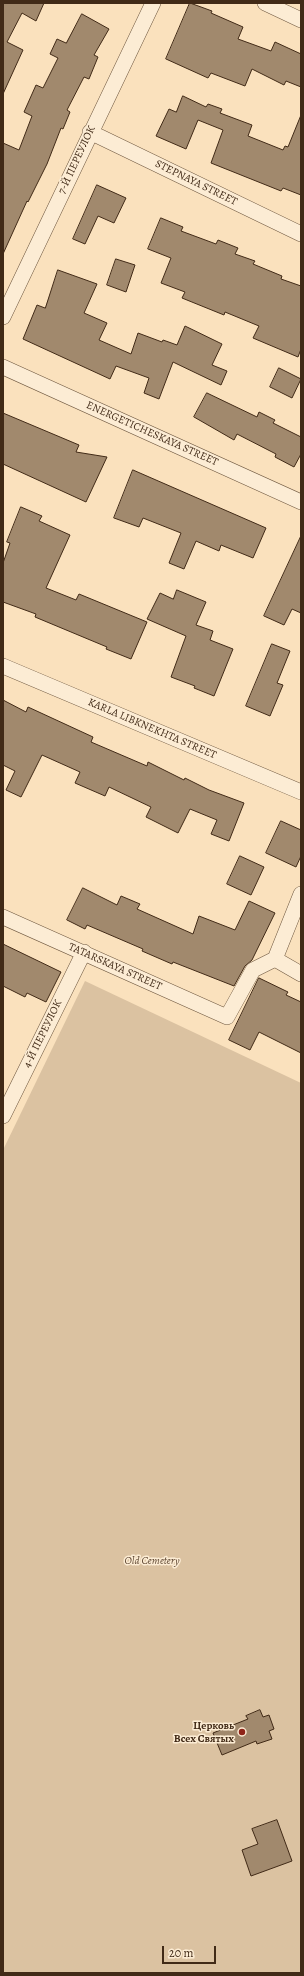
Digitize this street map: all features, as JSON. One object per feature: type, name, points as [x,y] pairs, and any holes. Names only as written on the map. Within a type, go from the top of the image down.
[{"type":"street","name":"7-Й ПЕРЕУЛОК","points":[[3,317],[90,132],[153,3]]},
{"type":"street","points":[[265,3],[301,20]]},
{"type":"street","name":"STEPNAYA STREET","points":[[90,132],[301,234]]},
{"type":"street","name":"ENERGETICHESKAYA STREET","points":[[3,367],[301,502]]},
{"type":"street","name":"KARLA LIBKNEKHTA STREET","points":[[3,666],[301,792]]},
{"type":"street","points":[[301,894],[275,959],[301,974]]},
{"type":"street","name":"TATARSKAYA STREET","points":[[3,917],[227,1017],[253,970],[275,959]]},
{"type":"street","name":"4-Й ПЕРЕУЛОК","points":[[3,1116],[84,952]]},
{"type":"green space","name":"Old Cemetery","points":[[85,981],[301,1083],[301,1973],[3,1973],[3,1150]]},
{"type":"building","points":[[3,3],[44,3],[36,21],[22,13],[7,42],[23,50],[3,94]]},
{"type":"building","points":[[190,3],[212,11],[211,13],[243,27],[238,39],[271,51],[275,42],[301,54],[301,87],[286,81],[284,85],[252,69],[245,86],[211,73],[208,78],[166,59]]},
{"type":"building","points":[[82,14],[109,29],[94,55],[98,57],[89,79],[84,77],[67,110],[70,112],[63,129],[61,128],[47,164],[28,202],[27,201],[3,254],[3,143],[19,150],[32,116],[24,112],[36,85],[43,88],[58,58],[50,54],[57,39],[66,43]]},
{"type":"building","points":[[183,96],[206,107],[208,104],[222,109],[220,113],[252,125],[248,136],[283,150],[285,146],[288,147],[301,115],[301,195],[283,188],[281,191],[211,163],[223,130],[198,120],[186,149],[156,136],[169,109],[176,112]]},
{"type":"building","points":[[97,185],[126,198],[114,223],[98,216],[85,244],[73,239]]},
{"type":"building","points":[[161,218],[183,227],[181,231],[216,244],[218,240],[238,248],[235,254],[255,261],[253,264],[282,276],[281,279],[301,286],[301,349],[298,357],[253,338],[259,326],[225,312],[224,315],[182,298],[185,292],[161,283],[171,258],[148,249]]},
{"type":"building","points":[[116,259],[135,265],[126,292],[107,285]]},
{"type":"building","points":[[58,270],[97,284],[84,313],[107,323],[99,340],[131,354],[138,333],[162,342],[163,340],[177,345],[185,326],[222,344],[212,365],[227,371],[221,385],[173,362],[159,399],[144,393],[149,378],[116,366],[110,379],[23,339],[37,305],[45,308]]},
{"type":"building","points":[[279,368],[301,379],[292,398],[270,387]]},
{"type":"building","points":[[207,393],[257,417],[259,412],[275,420],[273,423],[301,437],[301,454],[294,467],[275,457],[276,454],[237,434],[234,440],[194,417]]},
{"type":"building","points":[[3,413],[79,445],[76,452],[107,457],[86,502],[3,464]]},
{"type":"building","points":[[133,470],[266,528],[253,558],[221,545],[219,551],[196,541],[184,569],[169,563],[181,533],[143,518],[139,527],[114,518]]},
{"type":"building","points":[[21,507],[42,516],[39,521],[70,535],[46,588],[76,600],[79,594],[147,622],[131,659],[106,649],[107,647],[35,617],[36,614],[3,602],[3,563],[10,543],[7,542]]},
{"type":"building","points":[[301,536],[301,613],[292,609],[284,625],[264,616]]},
{"type":"building","points":[[177,590],[206,602],[196,625],[213,631],[210,640],[233,649],[214,696],[194,688],[195,686],[171,677],[186,636],[147,619],[160,593],[173,599]]},
{"type":"building","points":[[272,644],[290,651],[277,683],[283,685],[270,716],[246,706]]},
{"type":"building","points":[[3,700],[26,712],[28,707],[93,737],[91,742],[147,766],[148,762],[184,780],[185,778],[209,790],[244,803],[229,841],[211,834],[217,820],[190,809],[178,833],[146,817],[151,807],[109,787],[105,796],[75,783],[80,772],[42,755],[21,797],[6,790],[15,771],[3,765]]},
{"type":"building","points":[[281,821],[301,830],[301,856],[296,867],[266,853]]},
{"type":"building","points":[[240,856],[264,867],[251,895],[227,884]]},
{"type":"building","points":[[83,888],[117,905],[121,896],[140,904],[137,909],[193,934],[199,916],[235,930],[249,901],[275,913],[252,960],[245,966],[234,986],[173,962],[172,964],[142,951],[143,949],[87,925],[85,929],[67,920]]},
{"type":"building","points":[[3,944],[61,972],[46,1002],[27,993],[25,997],[3,986]]},
{"type":"building","points":[[259,978],[288,992],[286,995],[301,1002],[301,1053],[259,1032],[250,1050],[229,1040]]},
{"type":"building","name":"Церковь Всех Святых","points":[[260,1710],[263,1717],[269,1715],[274,1729],[269,1731],[272,1739],[257,1744],[256,1741],[222,1755],[213,1733],[248,1719],[246,1716]]},
{"type":"building","points":[[277,1820],[292,1861],[251,1876],[242,1850],[258,1844],[252,1829]]},
{"type":"place","name":"Церковь Всех Святых","points":[[242,1732]]}]
